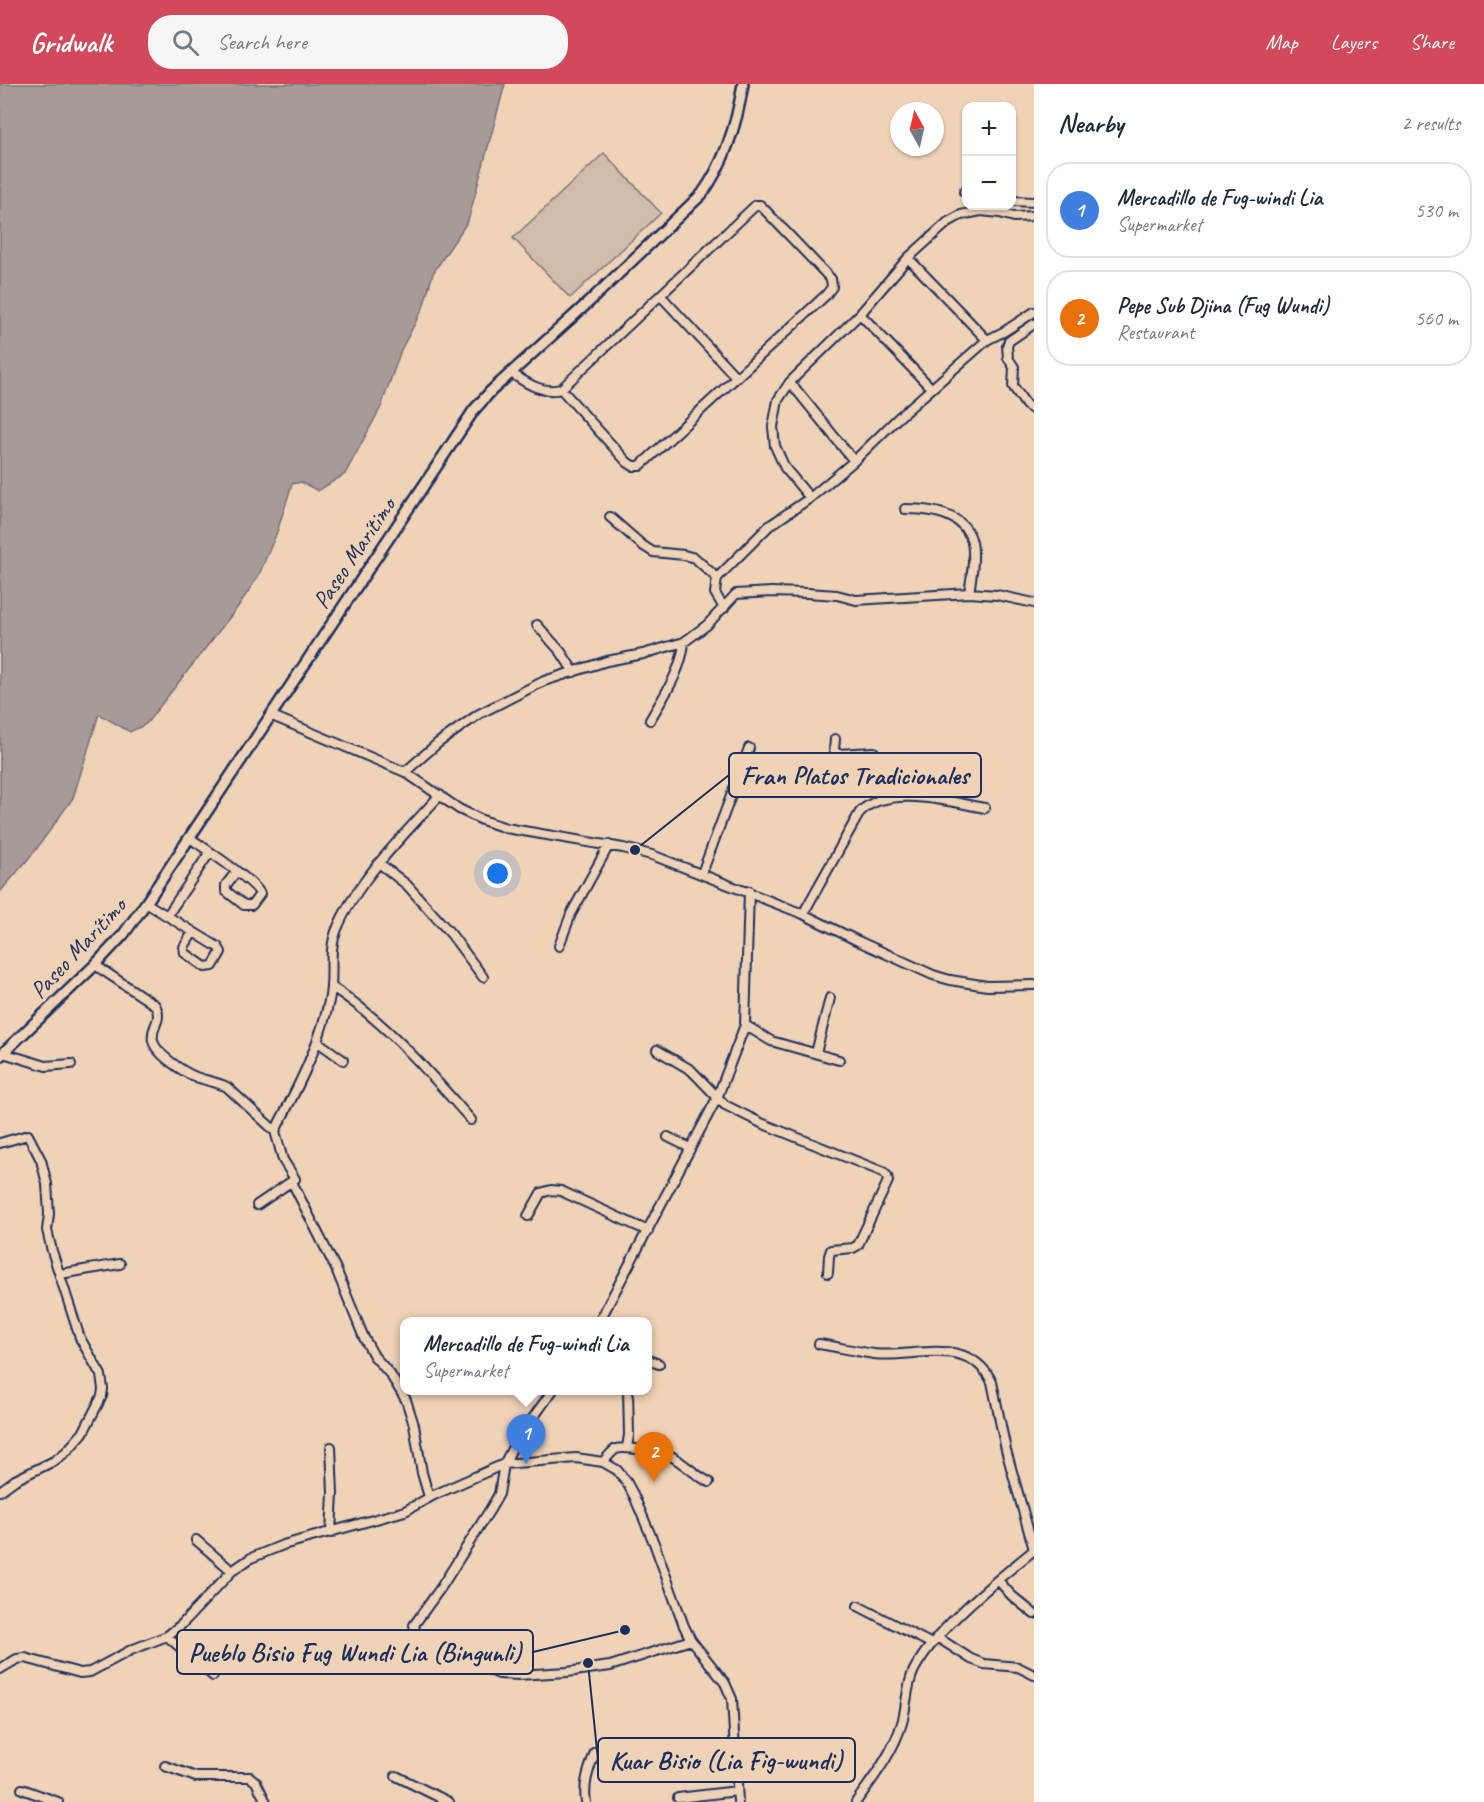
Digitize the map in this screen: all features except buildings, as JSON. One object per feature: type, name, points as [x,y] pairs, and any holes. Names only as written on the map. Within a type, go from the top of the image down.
[{"type":"main road","name":"Paseo Marítimo","points":[[2,1055],[123,935],[474,410],[702,194],[712,181],[729,142],[743,84]]},
{"type":"street","points":[[1016,201],[1034,202]]},
{"type":"street","points":[[511,373],[536,388],[551,391],[561,389],[756,205],[760,205],[831,279],[832,287],[826,295],[640,466],[633,466],[627,462],[561,389]]},
{"type":"street","points":[[810,498],[785,468],[775,446],[773,427],[778,400],[790,382],[860,315],[908,258],[938,231],[961,215],[981,212],[1000,213],[1014,217],[1034,216]]},
{"type":"street","points":[[908,258],[987,340]]},
{"type":"street","points":[[661,296],[736,377]]},
{"type":"street","points":[[724,608],[715,592],[717,578],[768,526],[810,498],[854,461],[931,388],[987,340],[1034,312]]},
{"type":"street","points":[[860,315],[931,388]]},
{"type":"street","points":[[1034,324],[1009,341],[1007,348],[1008,358],[1014,367],[1013,386],[1026,405],[1034,410]]},
{"type":"street","points":[[790,382],[854,461]]},
{"type":"street","points":[[906,509],[924,509],[944,513],[964,525],[971,538],[973,550],[969,594]]},
{"type":"street","points":[[610,517],[653,552],[695,558],[717,578]]},
{"type":"street","points":[[405,772],[438,743],[478,714],[544,681],[607,661],[643,654],[684,642],[707,625],[736,594],[807,593],[837,595],[856,600],[969,594],[1006,596],[1034,603]]},
{"type":"street","points":[[537,624],[561,652],[574,672]]},
{"type":"street","points":[[650,720],[683,656],[684,642]]},
{"type":"street","points":[[270,715],[405,772],[459,809],[482,820],[506,828],[609,845],[652,855],[803,914],[933,975],[975,986],[1034,985]]},
{"type":"street","points":[[835,739],[834,750],[837,754],[874,752],[877,756],[880,799]]},
{"type":"street","points":[[702,873],[749,748]]},
{"type":"street","points":[[275,1131],[318,1042],[332,987],[330,949],[336,929],[351,902],[379,863],[440,795]]},
{"type":"street","points":[[803,914],[860,813],[867,806],[880,799],[922,797],[985,808]]},
{"type":"street","points":[[190,838],[236,872],[260,892],[252,905],[244,905],[226,891],[226,885],[236,872]]},
{"type":"street","points":[[559,946],[570,914],[609,845]]},
{"type":"street","points":[[167,916],[210,852]]},
{"type":"street","points":[[379,863],[407,885],[450,934],[483,977]]},
{"type":"street","points":[[602,1317],[717,1098],[745,1025],[749,891]]},
{"type":"street","points":[[146,903],[193,932],[220,949],[221,952],[213,966],[205,967],[184,953],[184,947],[193,932]]},
{"type":"street","points":[[95,965],[155,1005],[159,1013],[159,1020],[153,1030],[153,1041],[158,1051],[180,1069],[227,1088],[275,1131],[283,1160],[295,1179],[257,1205]]},
{"type":"street","points":[[332,987],[345,995],[392,1035],[471,1120]]},
{"type":"street","points":[[816,1053],[830,998]]},
{"type":"street","points":[[745,1025],[771,1041],[838,1060]]},
{"type":"street","points":[[318,1042],[343,1060]]},
{"type":"street","points":[[657,1050],[691,1070],[725,1105],[761,1123],[869,1165],[887,1176],[888,1181],[881,1199],[858,1245],[853,1248],[831,1250],[828,1273]]},
{"type":"street","points":[[2,1055],[46,1066],[70,1064]]},
{"type":"street","points":[[0,1143],[28,1135],[41,1160],[47,1184],[50,1214],[47,1230],[80,1338],[103,1382],[102,1396],[83,1433],[66,1452],[54,1461],[15,1480],[0,1491]]},
{"type":"street","points":[[668,1137],[690,1148]]},
{"type":"street","points":[[292,1182],[336,1269],[364,1338],[374,1356],[390,1374],[400,1390]]},
{"type":"street","points":[[528,1216],[541,1193],[550,1190],[561,1191],[648,1232]]},
{"type":"street","points":[[60,1274],[120,1264]]},
{"type":"street","points":[[819,1344],[858,1349],[874,1354],[945,1351],[978,1363],[992,1382],[1006,1450],[1034,1550],[998,1580],[934,1641],[922,1656],[913,1672],[902,1724],[884,1764],[856,1802]]},
{"type":"street","points":[[652,1361],[659,1364]]},
{"type":"street","points":[[403,1395],[414,1425],[422,1473],[429,1497]]},
{"type":"street","points":[[549,1395],[515,1443],[504,1464],[499,1494],[442,1586],[414,1625],[416,1633],[499,1674],[518,1675],[610,1666],[691,1640]]},
{"type":"street","points":[[627,1447],[628,1395]]},
{"type":"street","points":[[331,1447],[333,1493],[331,1533]]},
{"type":"street","points":[[603,1462],[617,1449],[627,1447],[671,1456],[694,1475],[709,1482]]},
{"type":"street","points":[[0,1669],[17,1659],[25,1658],[80,1673],[90,1672],[131,1650],[166,1636],[182,1624],[232,1571],[251,1558],[283,1545],[405,1511],[429,1497],[504,1464],[576,1458],[603,1462],[617,1470],[634,1496],[691,1640],[725,1683],[732,1699],[738,1802]]},
{"type":"street","points":[[196,1540],[232,1571]]},
{"type":"street","points":[[998,1580],[1011,1595],[1034,1614]]},
{"type":"street","points":[[858,1606],[971,1659],[984,1664],[1018,1667],[1034,1675]]},
{"type":"street","points":[[166,1636],[213,1676]]},
{"type":"street","points":[[586,1802],[584,1788],[595,1752]]},
{"type":"street","points":[[165,1766],[196,1777],[250,1777],[256,1782],[266,1802]]},
{"type":"street","points":[[396,1776],[449,1802]]},
{"type":"street","points":[[22,1789],[58,1802]]},
{"type":"street","points":[[678,1798],[737,1791]]},
{"type":"shaded area","points":[[0,84],[505,84],[468,221],[433,273],[423,308],[401,350],[381,407],[345,474],[318,491],[301,482],[292,484],[277,532],[258,577],[237,608],[146,724],[130,732],[99,714],[73,798],[35,851],[0,892]]},
{"type":"shaded area","points":[[604,153],[661,213],[570,298],[513,238]]},
{"type":"place","name":"Fran Platos Tradicionales","points":[[635,850]]},
{"type":"place","name":"Mercadillo de Fug-windi Lia","points":[[526,1464]]},
{"type":"place","name":"Pepe Sub Djina (Fug Wundi)","points":[[654,1482]]},
{"type":"place","name":"Pueblo Bisio Fug Wundi Lia (Bingunli)","points":[[625,1630]]},
{"type":"place","name":"Kuar Bisio (Lia Fig-wundi)","points":[[588,1663]]}]
